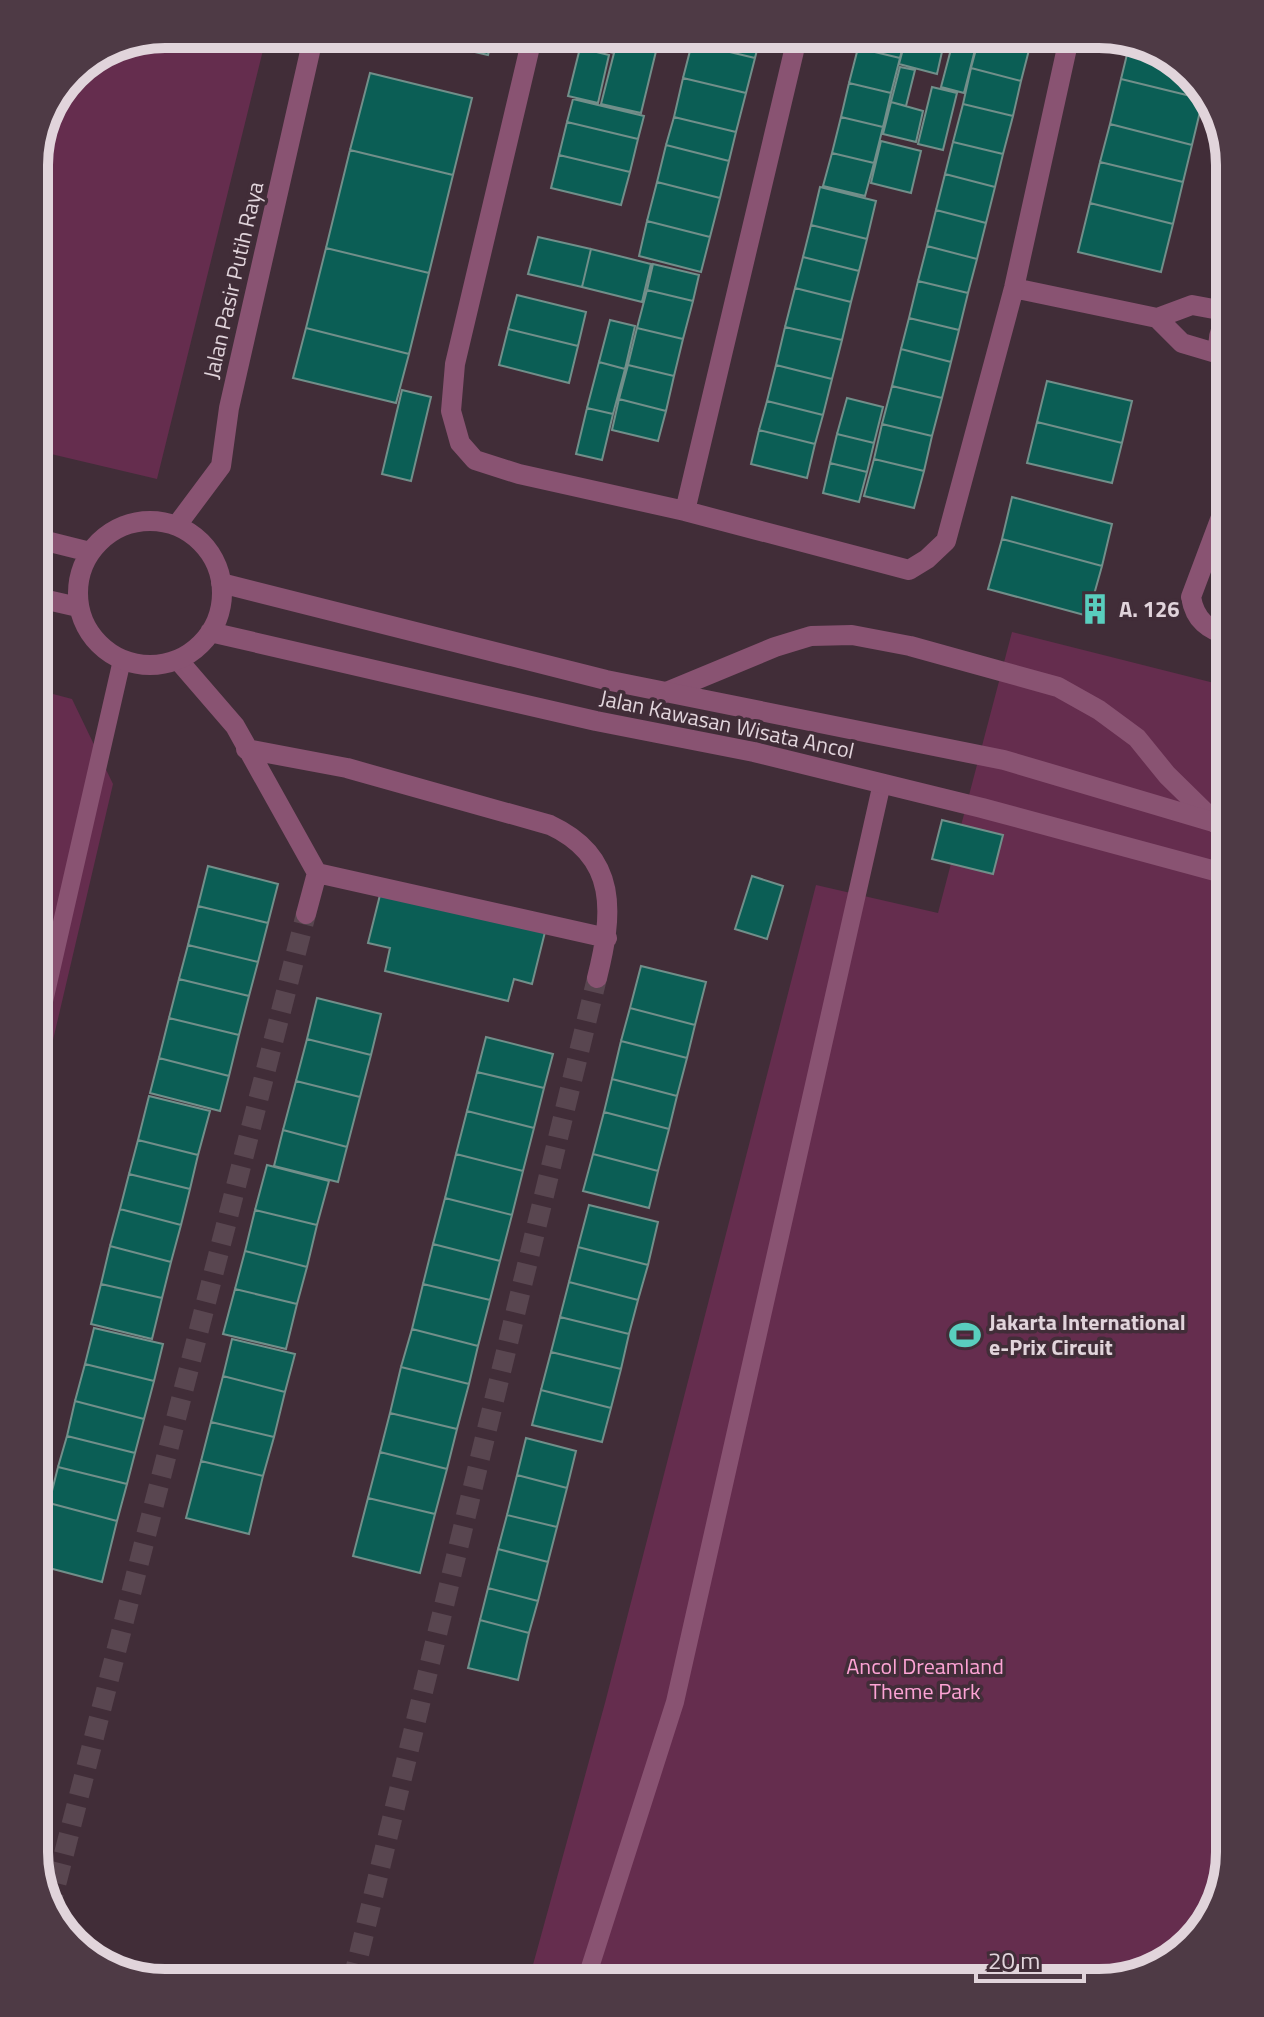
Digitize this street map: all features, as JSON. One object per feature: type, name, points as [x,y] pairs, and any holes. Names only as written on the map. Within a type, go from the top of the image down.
[{"type":"street","name":"Jalan Pasir Putih Raya","points":[[177,525],[221,466],[229,408],[311,48]]},
{"type":"street","points":[[530,48],[455,364],[451,411],[460,443],[475,460],[519,474],[685,511],[909,570],[927,559],[946,541],[1014,288],[1067,48]]},
{"type":"street","points":[[685,511],[795,48]]},
{"type":"street","points":[[1014,288],[1157,318],[1192,305],[1216,310]]},
{"type":"street","points":[[1157,318],[1182,343],[1216,353]]},
{"type":"street","points":[[153,520],[177,525],[193,534],[207,548],[216,564],[221,583],[220,608],[210,632],[196,649],[178,660],[150,665],[122,660],[102,648],[87,630],[78,607],[79,579],[90,552],[107,534],[128,523],[153,520]]},
{"type":"street","points":[[1216,530],[1191,597],[1193,611],[1199,620],[1216,631]]},
{"type":"street","points":[[48,542],[90,552]]},
{"type":"street","name":"Jalan Kawasan Wisata Ancol","points":[[221,583],[664,693],[1004,760],[1216,824]]},
{"type":"street","points":[[48,600],[78,607]]},
{"type":"street","name":"Jalan Kawasan Wisata Ancol","points":[[210,632],[596,721],[754,752],[1216,871]]},
{"type":"street","points":[[664,693],[775,647],[811,636],[852,635],[910,646],[1058,687],[1099,710],[1137,738],[1167,775],[1216,819]]},
{"type":"street","points":[[178,660],[235,726],[317,873],[306,914]]},
{"type":"street","points":[[246,749],[347,768],[550,825],[571,835],[597,865],[607,887],[607,938],[597,978]]},
{"type":"street","points":[[317,873],[607,938]]},
{"type":"lane","points":[[48,984],[122,660]]},
{"type":"lane","points":[[589,1969],[675,1702],[882,783]]},
{"type":"green space","points":[[165,48],[264,48],[157,479],[48,453],[48,157],[52,135],[68,100],[82,82],[120,57],[142,50]]},
{"type":"green space","name":"Ancol Dreamland Theme Park","points":[[1012,632],[1216,683],[1216,1852],[1207,1897],[1200,1911],[1176,1940],[1151,1957],[1122,1967],[532,1969],[605,1703],[816,885],[938,913]]},
{"type":"green space","points":[[48,693],[72,699],[113,784],[48,1061]]},
{"type":"building","points":[[458,48],[490,48],[488,55]]},
{"type":"building","points":[[580,48],[609,55],[598,103],[568,96]]},
{"type":"building","points":[[592,48],[657,48],[641,113],[601,104],[614,53]]},
{"type":"building","points":[[691,48],[713,48],[755,58],[746,93],[683,78]]},
{"type":"building","points":[[713,48],[758,48],[755,58]]},
{"type":"building","points":[[858,48],[902,48],[900,58]]},
{"type":"building","points":[[858,48],[900,58],[891,93],[849,83]]},
{"type":"building","points":[[903,48],[943,48],[937,74],[899,64]]},
{"type":"building","points":[[951,48],[975,48],[964,93],[941,87]]},
{"type":"building","points":[[976,48],[1029,48],[1021,81],[971,68]]},
{"type":"building","points":[[1128,52],[1164,68],[1194,97],[1121,79]]},
{"type":"building","points":[[900,67],[915,70],[906,106],[891,102]]},
{"type":"building","points":[[971,68],[1021,81],[1013,116],[963,104]]},
{"type":"building","points":[[370,73],[472,98],[453,175],[350,150]]},
{"type":"building","points":[[683,78],[746,93],[736,132],[674,117]]},
{"type":"building","points":[[1121,79],[1194,97],[1201,108],[1192,145],[1110,124]]},
{"type":"building","points":[[849,83],[891,93],[883,127],[841,117]]},
{"type":"building","points":[[932,87],[957,93],[943,150],[918,144]]},
{"type":"building","points":[[573,99],[644,116],[638,139],[567,122]]},
{"type":"building","points":[[891,102],[923,111],[916,142],[883,134]]},
{"type":"building","points":[[963,104],[1013,116],[1003,154],[953,142]]},
{"type":"building","points":[[674,117],[736,132],[729,161],[666,145]]},
{"type":"building","points":[[841,117],[883,127],[874,163],[832,153]]},
{"type":"building","points":[[567,122],[638,139],[630,172],[559,155]]},
{"type":"building","points":[[1110,124],[1192,145],[1183,182],[1100,162]]},
{"type":"building","points":[[881,141],[921,151],[911,193],[871,183]]},
{"type":"building","points":[[953,142],[1003,154],[995,187],[945,174]]},
{"type":"building","points":[[666,145],[729,161],[720,198],[657,182]]},
{"type":"building","points":[[350,150],[453,175],[429,273],[326,248]]},
{"type":"building","points":[[832,153],[874,163],[865,196],[823,186]]},
{"type":"building","points":[[559,155],[630,172],[621,205],[551,188]]},
{"type":"building","points":[[1100,162],[1183,182],[1173,224],[1090,203]]},
{"type":"building","points":[[945,174],[995,187],[986,223],[936,210]]},
{"type":"building","points":[[657,182],[720,198],[710,237],[647,221]]},
{"type":"building","points":[[820,187],[876,201],[867,239],[811,225]]},
{"type":"building","points":[[1090,203],[1173,224],[1161,272],[1078,252]]},
{"type":"building","points":[[936,210],[986,223],[977,259],[927,246]]},
{"type":"building","points":[[647,221],[710,237],[701,272],[639,256]]},
{"type":"building","points":[[811,225],[867,239],[859,271],[803,257]]},
{"type":"building","points":[[538,237],[591,249],[582,287],[528,274]]},
{"type":"building","points":[[927,246],[977,259],[968,293],[918,281]]},
{"type":"building","points":[[326,248],[429,273],[409,354],[306,328]]},
{"type":"building","points":[[591,249],[651,264],[642,302],[582,287]]},
{"type":"building","points":[[803,257],[859,271],[851,302],[795,288]]},
{"type":"building","points":[[653,264],[699,275],[693,301],[647,290]]},
{"type":"building","points":[[918,281],[968,293],[959,330],[909,318]]},
{"type":"building","points":[[795,288],[851,302],[842,340],[785,327]]},
{"type":"building","points":[[647,290],[693,301],[683,339],[637,328]]},
{"type":"building","points":[[517,295],[586,312],[578,346],[508,329]]},
{"type":"building","points":[[909,318],[959,330],[951,362],[901,349]]},
{"type":"building","points":[[610,320],[635,326],[625,369],[599,362]]},
{"type":"building","points":[[785,327],[842,340],[832,379],[776,365]]},
{"type":"building","points":[[306,328],[409,354],[396,403],[293,378]]},
{"type":"building","points":[[637,328],[683,339],[674,376],[628,365]]},
{"type":"building","points":[[508,329],[578,346],[569,383],[499,365]]},
{"type":"building","points":[[901,349],[951,362],[942,398],[892,386]]},
{"type":"building","points":[[599,362],[625,369],[613,414],[587,408]]},
{"type":"building","points":[[628,365],[674,376],[666,411],[619,399]]},
{"type":"building","points":[[776,365],[832,379],[823,415],[767,401]]},
{"type":"building","points":[[1047,381],[1132,401],[1122,443],[1037,422]]},
{"type":"building","points":[[892,386],[942,398],[932,436],[882,424]]},
{"type":"building","points":[[402,390],[431,397],[411,481],[382,474]]},
{"type":"building","points":[[847,398],[883,407],[874,443],[837,434]]},
{"type":"building","points":[[619,399],[666,411],[658,441],[612,430]]},
{"type":"building","points":[[767,401],[823,415],[815,444],[759,430]]},
{"type":"building","points":[[587,408],[613,414],[602,460],[576,454]]},
{"type":"building","points":[[1037,422],[1122,443],[1112,483],[1027,463]]},
{"type":"building","points":[[882,424],[932,436],[924,471],[874,459]]},
{"type":"building","points":[[759,430],[815,444],[807,478],[751,464]]},
{"type":"building","points":[[837,434],[874,443],[867,472],[830,463]]},
{"type":"building","points":[[874,459],[924,471],[914,508],[864,496]]},
{"type":"building","points":[[830,463],[867,472],[859,502],[823,493]]},
{"type":"building","points":[[1012,497],[1112,524],[1102,566],[1002,539]]},
{"type":"building","points":[[1002,539],[1102,566],[1088,616],[988,589]]},
{"type":"building","points":[[942,820],[1003,835],[993,874],[932,859]]},
{"type":"building","points":[[208,866],[278,884],[268,923],[198,906]]},
{"type":"building","points":[[752,876],[783,886],[767,939],[735,929]]},
{"type":"building","points":[[381,891],[545,932],[532,984],[514,979],[508,1001],[385,971],[390,948],[368,943]]},
{"type":"building","points":[[198,906],[268,923],[258,962],[188,945]]},
{"type":"building","points":[[188,945],[258,962],[249,996],[179,979]]},
{"type":"building","points":[[641,966],[706,982],[695,1025],[630,1008]]},
{"type":"building","points":[[179,979],[249,996],[239,1035],[169,1018]]},
{"type":"building","points":[[317,998],[381,1014],[371,1055],[307,1039]]},
{"type":"building","points":[[630,1008],[695,1025],[687,1058],[621,1041]]},
{"type":"building","points":[[169,1018],[239,1035],[229,1076],[159,1058]]},
{"type":"building","points":[[486,1037],[553,1054],[544,1088],[477,1072]]},
{"type":"building","points":[[307,1039],[371,1055],[360,1097],[296,1081]]},
{"type":"building","points":[[621,1041],[687,1058],[677,1096],[612,1079]]},
{"type":"building","points":[[159,1058],[229,1076],[220,1111],[150,1093]]},
{"type":"building","points":[[477,1072],[544,1088],[534,1128],[467,1111]]},
{"type":"building","points":[[612,1079],[677,1096],[669,1129],[604,1112]]},
{"type":"building","points":[[296,1081],[360,1097],[347,1147],[283,1130]]},
{"type":"building","points":[[149,1096],[210,1111],[198,1155],[138,1140]]},
{"type":"building","points":[[467,1111],[534,1128],[523,1171],[456,1154]]},
{"type":"building","points":[[604,1112],[669,1129],[658,1171],[593,1154]]},
{"type":"building","points":[[283,1130],[347,1147],[338,1182],[274,1166]]},
{"type":"building","points":[[138,1140],[198,1155],[190,1189],[129,1174]]},
{"type":"building","points":[[456,1154],[523,1171],[512,1215],[445,1198]]},
{"type":"building","points":[[593,1154],[658,1171],[649,1208],[583,1191]]},
{"type":"building","points":[[267,1165],[329,1181],[317,1225],[255,1210]]},
{"type":"building","points":[[129,1174],[190,1189],[181,1225],[120,1209]]},
{"type":"building","points":[[445,1198],[512,1215],[500,1261],[433,1244]]},
{"type":"building","points":[[589,1205],[658,1222],[648,1265],[578,1247]]},
{"type":"building","points":[[120,1209],[181,1225],[171,1262],[110,1246]]},
{"type":"building","points":[[255,1210],[317,1225],[307,1267],[245,1251]]},
{"type":"building","points":[[433,1244],[500,1261],[490,1300],[423,1284]]},
{"type":"building","points":[[110,1246],[171,1262],[162,1298],[101,1284]]},
{"type":"building","points":[[578,1247],[648,1265],[638,1300],[569,1282]]},
{"type":"building","points":[[245,1251],[307,1267],[297,1304],[235,1289]]},
{"type":"building","points":[[569,1282],[638,1300],[629,1334],[560,1317]]},
{"type":"building","points":[[101,1284],[162,1298],[152,1339],[91,1324]]},
{"type":"building","points":[[423,1284],[490,1300],[478,1346],[412,1329]]},
{"type":"building","points":[[235,1289],[297,1304],[286,1349],[223,1334]]},
{"type":"building","points":[[560,1317],[629,1334],[621,1369],[551,1352]]},
{"type":"building","points":[[94,1328],[163,1344],[154,1381],[85,1364]]},
{"type":"building","points":[[412,1329],[478,1346],[469,1384],[401,1367]]},
{"type":"building","points":[[232,1339],[295,1354],[285,1392],[223,1376]]},
{"type":"building","points":[[551,1352],[621,1369],[611,1408],[541,1390]]},
{"type":"building","points":[[85,1364],[154,1381],[144,1419],[75,1401]]},
{"type":"building","points":[[401,1367],[469,1384],[457,1429],[390,1413]]},
{"type":"building","points":[[223,1376],[285,1392],[274,1437],[211,1422]]},
{"type":"building","points":[[541,1390],[611,1408],[602,1442],[532,1425]]},
{"type":"building","points":[[75,1401],[144,1419],[135,1453],[67,1436]]},
{"type":"building","points":[[390,1413],[457,1429],[447,1469],[380,1452]]},
{"type":"building","points":[[211,1422],[274,1437],[263,1476],[201,1461]]},
{"type":"building","points":[[67,1436],[135,1453],[127,1484],[58,1467]]},
{"type":"building","points":[[526,1438],[576,1451],[567,1488],[517,1475]]},
{"type":"building","points":[[380,1452],[447,1469],[435,1514],[368,1498]]},
{"type":"building","points":[[201,1461],[263,1476],[249,1534],[186,1518]]},
{"type":"building","points":[[58,1467],[127,1484],[117,1521],[49,1503]]},
{"type":"building","points":[[517,1475],[567,1488],[557,1527],[507,1515]]},
{"type":"building","points":[[368,1498],[435,1514],[420,1573],[353,1556]]},
{"type":"building","points":[[49,1503],[117,1521],[102,1582],[48,1568]]},
{"type":"building","points":[[507,1515],[557,1527],[548,1562],[498,1549]]},
{"type":"building","points":[[498,1549],[548,1562],[538,1601],[488,1588]]},
{"type":"building","points":[[488,1588],[538,1601],[529,1633],[480,1620]]},
{"type":"building","points":[[480,1620],[529,1633],[518,1680],[468,1668]]},
{"type":"tunnel","points":[[54,1891],[306,914]]},
{"type":"tunnel","points":[[355,1969],[597,978]]},
{"type":"place","name":"A. 126","points":[[1095,609]]},
{"type":"place","name":"Jakarta International e-Prix Circuit","points":[[965,1335]]}]
